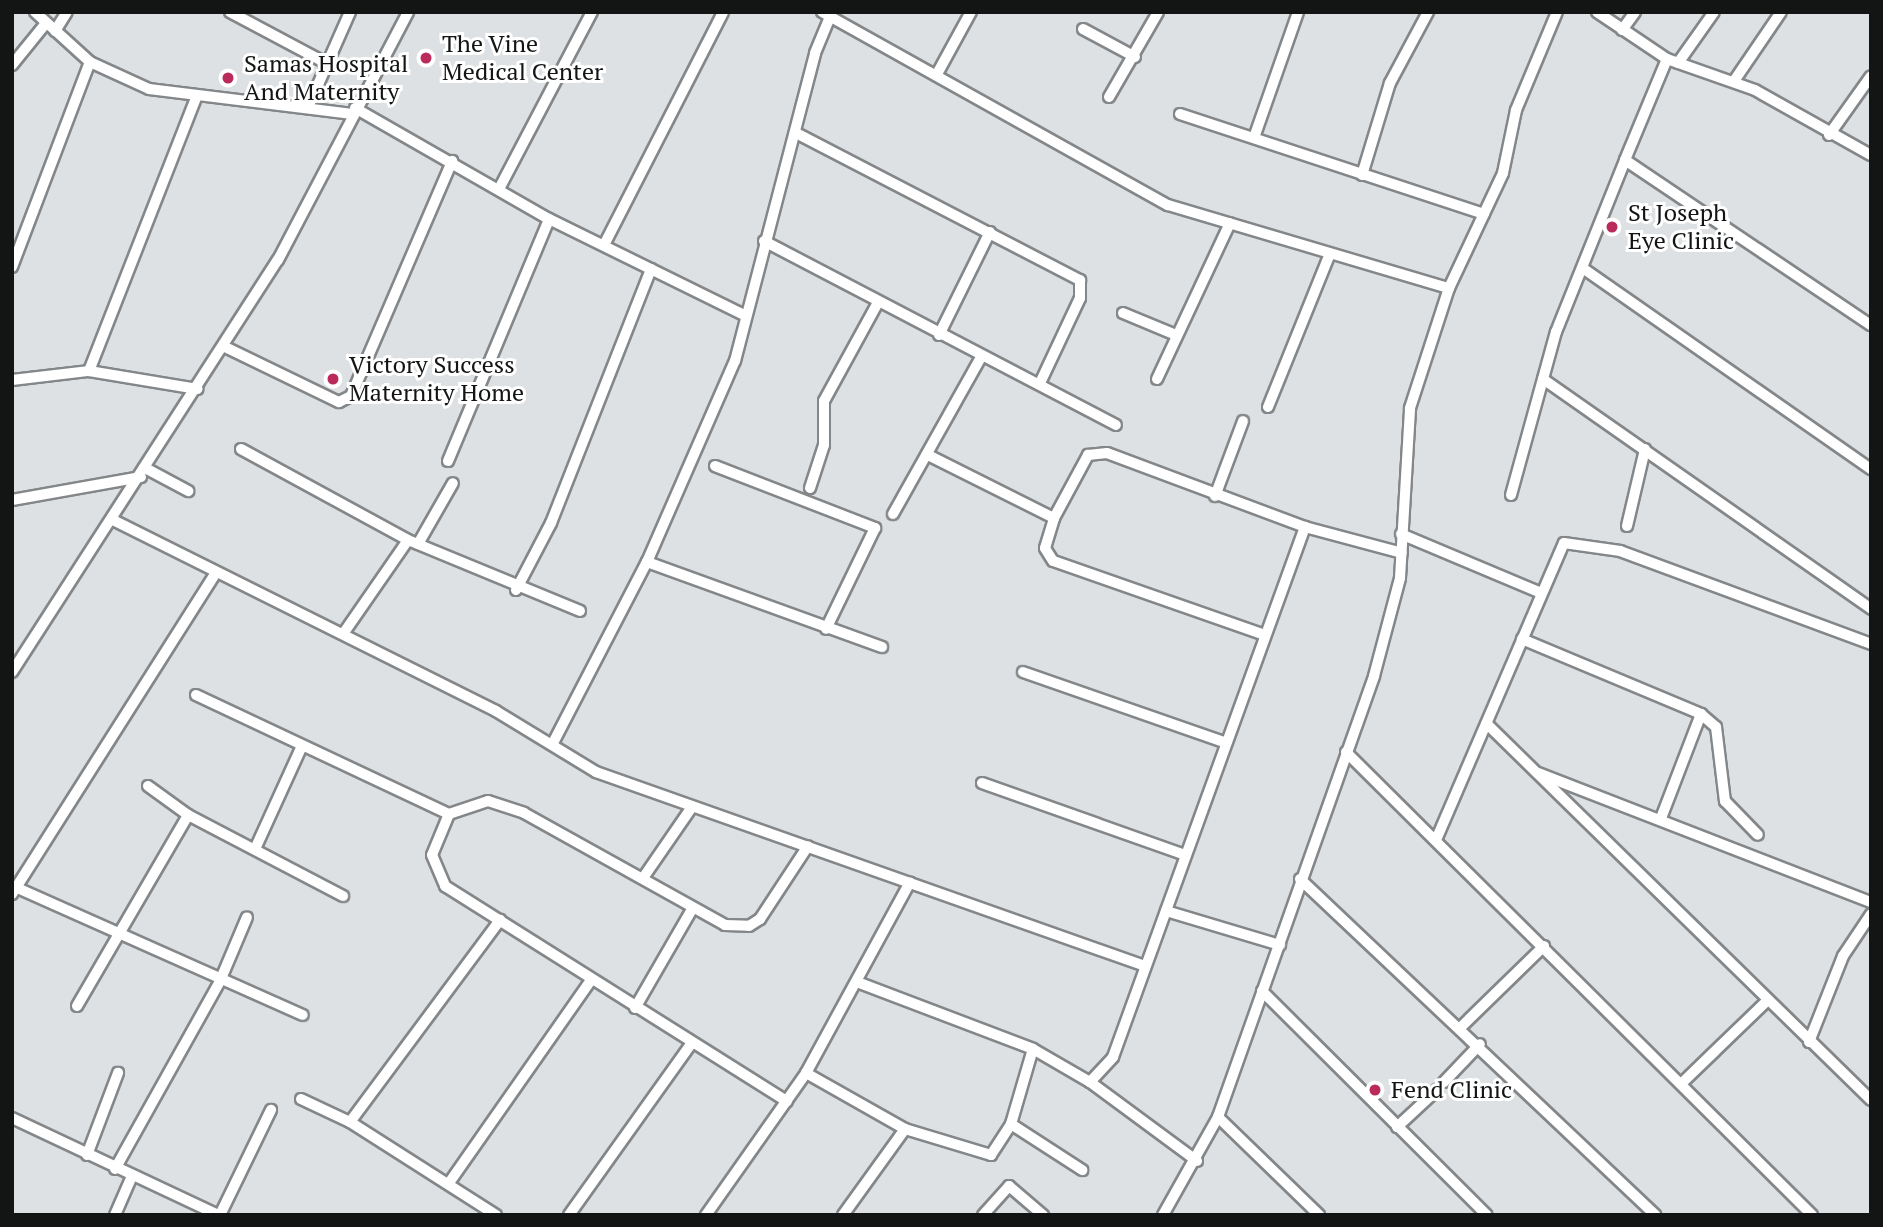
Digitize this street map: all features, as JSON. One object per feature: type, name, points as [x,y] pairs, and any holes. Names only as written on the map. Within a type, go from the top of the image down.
[{"type":"street","points":[[35,12],[90,62],[138,85],[196,98],[309,105],[354,111],[452,161],[549,219],[606,243],[744,316]]},
{"type":"street","points":[[55,31],[67,12]]},
{"type":"street","points":[[230,12],[328,64]]},
{"type":"street","points":[[309,105],[350,12]]},
{"type":"street","points":[[12,672],[198,389],[332,167],[354,111],[408,12]]},
{"type":"street","points":[[499,189],[592,12]]},
{"type":"street","points":[[606,243],[723,12]]},
{"type":"street","points":[[937,74],[971,12]]},
{"type":"street","points":[[1110,97],[1135,57],[1158,12]]},
{"type":"street","points":[[1255,135],[1298,12]]},
{"type":"street","points":[[1362,175],[1390,83],[1428,12]]},
{"type":"street","points":[[1168,1213],[1218,1116],[1386,639],[1402,553],[1410,408],[1449,288],[1503,173],[1516,110],[1557,12]]},
{"type":"street","points":[[1597,12],[1673,61],[1734,81],[1829,135],[1871,155]]},
{"type":"street","points":[[1622,30],[1635,12]]},
{"type":"street","points":[[1511,495],[1543,379],[1625,160],[1673,61],[1714,12]]},
{"type":"street","points":[[1734,81],[1781,12]]},
{"type":"street","points":[[553,743],[647,562],[719,403],[764,241],[799,134],[828,13],[1133,190],[1329,256],[1449,288]]},
{"type":"street","points":[[12,65],[46,23]]},
{"type":"street","points":[[1083,29],[1135,57]]},
{"type":"street","points":[[12,267],[90,62]]},
{"type":"street","points":[[1829,135],[1871,76]]},
{"type":"street","points":[[89,371],[196,98]]},
{"type":"street","points":[[1180,114],[1255,135],[1362,175],[1484,214]]},
{"type":"street","points":[[799,134],[990,232],[1082,284],[1040,383]]},
{"type":"street","points":[[1625,160],[1871,325]]},
{"type":"street","points":[[223,346],[339,402],[351,396],[452,161]]},
{"type":"street","points":[[448,461],[549,219]]},
{"type":"street","points":[[1157,379],[1175,335],[1230,223]]},
{"type":"street","points":[[939,335],[990,232]]},
{"type":"street","points":[[764,241],[877,304],[981,357],[1040,383],[1116,425]]},
{"type":"street","points":[[1268,407],[1329,256]]},
{"type":"street","points":[[516,590],[551,523],[651,269]]},
{"type":"street","points":[[1584,269],[1871,468]]},
{"type":"street","points":[[810,488],[824,445],[824,401],[877,304]]},
{"type":"street","points":[[1123,313],[1175,335]]},
{"type":"street","points":[[893,514],[981,357]]},
{"type":"street","points":[[12,380],[89,371],[198,389]]},
{"type":"street","points":[[1543,379],[1871,609]]},
{"type":"street","points":[[1215,496],[1243,421]]},
{"type":"street","points":[[242,449],[408,540],[516,590],[580,611]]},
{"type":"street","points":[[1627,526],[1645,449]]},
{"type":"street","points":[[1262,634],[1054,561],[1045,548],[1054,518],[1085,458],[1095,452],[1305,527],[1402,553]]},
{"type":"street","points":[[928,455],[1054,518]]},
{"type":"street","points":[[715,466],[874,528],[826,629]]},
{"type":"street","points":[[12,500],[144,473],[188,491]]},
{"type":"street","points":[[418,544],[453,484]]},
{"type":"street","points":[[113,520],[215,574],[343,634],[553,743],[596,772],[1145,966]]},
{"type":"street","points":[[1090,1082],[1113,1057],[1262,634],[1305,527]]},
{"type":"street","points":[[1401,534],[1539,592]]},
{"type":"street","points":[[343,634],[408,540]]},
{"type":"street","points":[[1436,840],[1488,725],[1539,592],[1560,547],[1582,541],[1871,645]]},
{"type":"street","points":[[647,562],[826,629],[882,647]]},
{"type":"street","points":[[215,574],[13,889],[303,1015]]},
{"type":"street","points":[[1522,639],[1701,714],[1716,727],[1725,801],[1732,815],[1758,835]]},
{"type":"street","points":[[1023,672],[1224,742]]},
{"type":"street","points":[[196,695],[449,814],[496,801],[643,878],[691,911],[749,926],[808,846]]},
{"type":"street","points":[[1661,818],[1701,714]]},
{"type":"street","points":[[1488,725],[1871,1100]]},
{"type":"street","points":[[255,849],[302,746]]},
{"type":"street","points":[[1346,752],[1684,1081],[1812,1215]]},
{"type":"street","points":[[1538,773],[1661,818],[1871,902]]},
{"type":"street","points":[[982,783],[1183,854]]},
{"type":"street","points":[[148,786],[188,815],[343,896]]},
{"type":"street","points":[[643,878],[692,807]]},
{"type":"street","points":[[449,814],[435,841],[434,867],[444,886],[500,920],[590,982],[787,1101]]},
{"type":"street","points":[[77,1006],[188,815]]},
{"type":"street","points":[[1300,879],[1480,1044],[1655,1215]]},
{"type":"street","points":[[706,1215],[806,1073],[858,982],[910,882]]},
{"type":"street","points":[[635,1008],[691,911]]},
{"type":"street","points":[[1166,911],[1280,945]]},
{"type":"street","points":[[1809,1042],[1843,956],[1871,915]]},
{"type":"street","points":[[115,1169],[220,981],[247,917]]},
{"type":"street","points":[[350,1122],[500,920]]},
{"type":"street","points":[[1461,1027],[1544,946]]},
{"type":"street","points":[[449,1183],[590,982]]},
{"type":"street","points":[[858,982],[1033,1049],[1090,1082],[1197,1161]]},
{"type":"street","points":[[1262,991],[1487,1215]]},
{"type":"street","points":[[1684,1081],[1768,1000]]},
{"type":"street","points":[[569,1215],[691,1044]]},
{"type":"street","points":[[1397,1127],[1480,1044]]},
{"type":"street","points":[[806,1073],[905,1129],[990,1155],[1012,1125],[1033,1049]]},
{"type":"street","points":[[87,1155],[117,1073]]},
{"type":"street","points":[[301,1099],[350,1122],[496,1215]]},
{"type":"street","points":[[12,1118],[115,1169],[219,1215],[271,1110]]},
{"type":"street","points":[[1218,1116],[1319,1215]]},
{"type":"street","points":[[1012,1125],[1082,1170]]},
{"type":"street","points":[[843,1215],[905,1129]]},
{"type":"street","points":[[115,1215],[132,1176]]},
{"type":"street","points":[[984,1215],[1009,1186],[1043,1215]]},
{"type":"place","name":"The Vine Medical Center","points":[[426,58]]},
{"type":"place","name":"Samas Hospital And Maternity","points":[[228,78]]},
{"type":"place","name":"St Joseph Eye Clinic","points":[[1612,227]]},
{"type":"place","name":"Victory Success Maternity Home","points":[[333,379]]},
{"type":"place","name":"Fend Clinic","points":[[1375,1090]]}]
